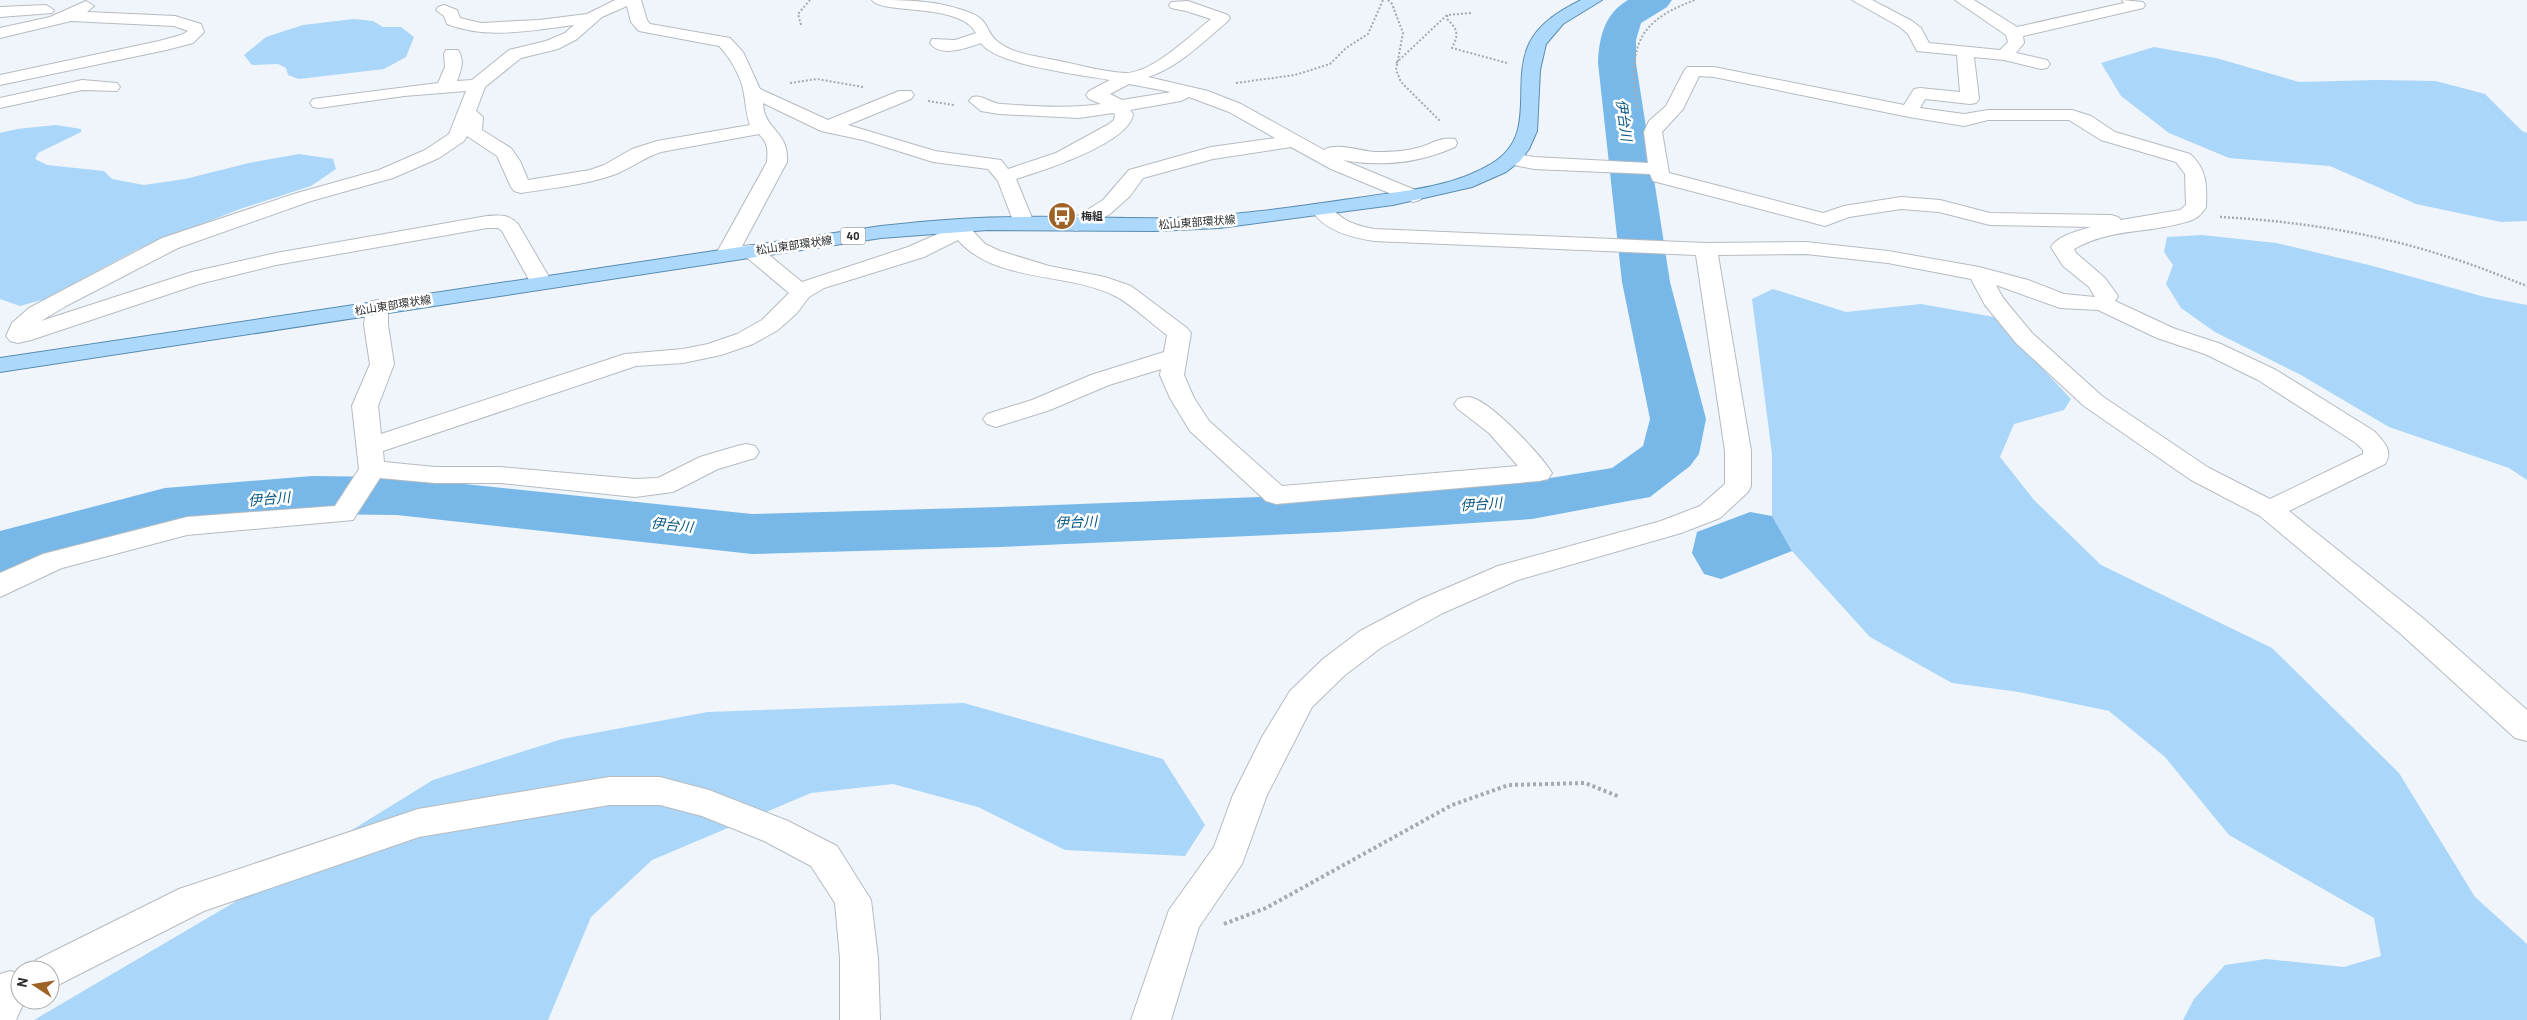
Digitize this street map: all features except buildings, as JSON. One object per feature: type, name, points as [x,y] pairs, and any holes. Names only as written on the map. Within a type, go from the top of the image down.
[{"type":"main road","name":"松山東部環状線","points":[[0,365],[881,232],[1024,223],[1076,226],[1208,223],[1320,210],[1413,196],[1470,181],[1498,168],[1522,148],[1528,132],[1534,53],[1551,27],[1563,16],[1594,0]]},
{"type":"street","points":[[9,339],[37,313],[122,266],[170,243],[304,196],[386,174],[448,145],[457,138],[477,85],[515,54],[552,45],[571,36],[590,18],[628,0]]},
{"type":"street","points":[[632,0],[639,22],[646,28],[686,37],[724,42],[735,52],[753,92],[754,111],[763,128],[773,137],[778,148],[777,162],[727,254]]},
{"type":"street","points":[[880,0],[912,3],[953,12],[980,25],[990,44],[1018,58],[1167,86],[1202,95],[1235,108],[1338,165],[1413,196]]},
{"type":"street","points":[[1860,0],[1906,24],[1915,31],[1923,47],[2004,54],[2041,64]]},
{"type":"street","points":[[1964,0],[2014,33],[2016,43],[2004,54]]},
{"type":"street","points":[[2014,33],[2137,5],[2130,0]]},
{"type":"street","points":[[1004,177],[1063,157],[1116,128],[1123,122],[1124,114],[1118,106],[1095,95],[1126,79],[1156,68],[1175,57],[1222,18],[1188,6],[1177,5]]},
{"type":"street","points":[[0,33],[50,23],[83,8]]},
{"type":"street","points":[[0,12],[83,8],[175,21],[195,27],[196,32],[186,38],[160,46],[0,80]]},
{"type":"street","points":[[444,10],[452,13],[454,21],[471,28],[495,28],[590,18]]},
{"type":"street","points":[[938,43],[943,47],[958,45],[985,36]]},
{"type":"street","points":[[1909,112],[1920,93],[1970,99],[1965,52]]},
{"type":"street","points":[[445,88],[454,67],[452,54]]},
{"type":"street","points":[[2102,304],[2107,296],[2104,288],[2074,265],[2065,256],[2062,247],[2071,241],[2103,230],[2142,224],[2186,214],[2196,207],[2197,177],[2192,165],[2183,158],[2108,136],[2084,120],[2072,115],[1988,115],[1964,120],[1909,112],[1714,72],[1693,71],[1674,109],[1656,125],[1653,132],[1655,169],[1660,177],[1825,220],[1844,212],[1901,203],[1940,206],[1990,219],[2103,220],[2142,224]]},
{"type":"street","points":[[0,103],[82,85],[111,87]]},
{"type":"street","points":[[319,103],[477,85]]},
{"type":"street","points":[[753,92],[828,126],[867,135],[933,156],[994,164],[1004,177],[1024,223]]},
{"type":"street","points":[[828,126],[905,95]]},
{"type":"street","points":[[978,101],[987,107],[998,109],[1079,113],[1166,97],[1202,95]]},
{"type":"street","points":[[467,114],[474,117],[472,131],[502,150],[510,160],[521,187]]},
{"type":"street","points":[[503,221],[510,212],[512,192],[521,187],[593,175],[611,169],[639,153],[657,147],[763,128]]},
{"type":"street","points":[[1076,226],[1105,209],[1121,196],[1136,174],[1211,153],[1293,140]]},
{"type":"street","points":[[1316,153],[1330,151],[1366,157],[1402,157],[1426,153],[1448,143]]},
{"type":"street","points":[[1511,159],[1534,163],[1655,169]]},
{"type":"street","points":[[1320,210],[1333,223],[1350,231],[1374,234],[1706,249],[1806,248],[1888,257],[1979,274],[2020,285],[2060,301],[2102,304],[2165,333],[2212,349],[2267,375],[2364,437],[2376,449],[2376,458],[2270,510]]},
{"type":"street","points":[[9,339],[192,280],[276,259],[349,244],[487,222],[503,221],[511,228],[541,282]]},
{"type":"street","points":[[369,465],[633,359],[683,356],[713,350],[745,339],[770,325],[789,308],[801,292],[816,283],[916,252],[962,228],[977,249],[992,256],[1044,272],[1097,282],[1124,290],[1179,333],[1172,375],[1199,426],[1276,495],[1539,473],[1498,428],[1468,404]]},
{"type":"street","points":[[1151,1020],[1182,920],[1229,854],[1250,795],[1274,746],[1301,700],[1334,667],[1371,639],[1432,606],[1508,573],[1670,527],[1710,512],[1738,486],[1738,451],[1706,249]]},
{"type":"street","points":[[750,251],[801,292]]},
{"type":"street","points":[[1979,274],[1993,300],[2024,338],[2093,401],[2200,474],[2270,510],[2412,627],[2527,729]]},
{"type":"street","points":[[0,587],[14,578],[53,561],[187,526],[343,514],[369,465],[365,406],[382,364],[376,325],[377,307]]},
{"type":"street","points":[[996,419],[1041,405],[1100,380],[1176,356]]},
{"type":"street","points":[[369,465],[435,475],[500,475],[635,488],[662,486],[709,463],[746,452]]},
{"type":"street","points":[[60,967],[192,900],[418,823],[609,791],[660,791],[709,804],[776,831],[824,856],[853,900],[859,958],[860,1020]]},
{"type":"path","points":[[801,25],[798,14],[810,0]]},
{"type":"path","points":[[1232,83],[1310,72],[1331,63],[1347,47],[1358,42],[1369,33],[1376,24],[1377,11],[1382,0]]},
{"type":"path","points":[[1388,0],[1392,4],[1403,33],[1396,63],[1401,82],[1444,125],[1449,136],[1448,143]]},
{"type":"path","points":[[1656,125],[1644,118],[1637,108],[1633,61],[1638,42],[1650,25],[1665,12],[1695,0]]},
{"type":"path","points":[[1396,63],[1447,15],[1471,14]]},
{"type":"path","points":[[1447,15],[1447,19],[1456,29],[1458,35],[1452,48],[1532,69]]},
{"type":"path","points":[[2186,214],[2293,222],[2379,239],[2438,253],[2527,286]]},
{"type":"path","points":[[1176,942],[1266,908],[1452,805],[1509,785],[1585,782],[1620,797]]},
{"type":"shaded area","points":[[354,19],[373,21],[383,27],[401,27],[414,37],[406,57],[384,69],[299,79],[288,75],[286,68],[278,64],[252,65],[244,55],[266,37],[303,25]]},
{"type":"shaded area","points":[[2154,47],[2216,58],[2299,82],[2436,81],[2485,94],[2522,131],[2527,133],[2527,221],[2501,222],[2416,204],[2330,166],[2229,158],[2169,133],[2121,96],[2101,63]]},
{"type":"shaded area","points":[[56,125],[81,129],[81,132],[38,153],[35,159],[47,165],[104,171],[112,179],[144,185],[185,179],[249,163],[299,154],[333,159],[336,169],[311,186],[240,209],[138,249],[45,299],[20,306],[0,299],[0,133],[17,129]]},
{"type":"shaded area","points":[[2202,235],[2276,243],[2369,265],[2485,297],[2527,305],[2527,480],[2509,468],[2389,427],[2301,375],[2215,332],[2181,308],[2166,284],[2173,265],[2164,252],[2167,237]]},
{"type":"shaded area","points":[[1773,289],[1846,312],[1921,304],[1994,317],[2071,399],[2064,410],[2014,424],[2000,457],[2034,500],[2101,565],[2272,648],[2399,773],[2475,897],[2527,944],[2527,1020],[2183,1020],[2194,999],[2225,965],[2266,959],[2344,967],[2381,956],[2374,918],[2229,835],[2165,757],[2109,711],[2019,692],[1952,683],[1870,637],[1792,551],[1772,516],[1772,454],[1752,299]]},
{"type":"shaded area","points":[[1750,512],[1772,516],[1792,551],[1721,579],[1704,574],[1692,553],[1697,532]]},
{"type":"shaded area","points":[[964,703],[1163,759],[1205,825],[1185,856],[1065,850],[978,807],[893,784],[811,793],[652,860],[591,917],[548,1020],[34,1020],[51,1010],[60,1010],[60,1005],[245,896],[433,780],[562,739],[708,712]]},
{"type":"waterway","name":"伊台川","points":[[0,552],[165,507],[312,495],[397,496],[752,534],[1000,527],[1337,513],[1532,500],[1629,484],[1670,454],[1678,419],[1646,282],[1617,63],[1618,40],[1623,23],[1635,10],[1655,0]]},
{"type":"place","name":"梅組","points":[[1062,216]]}]
